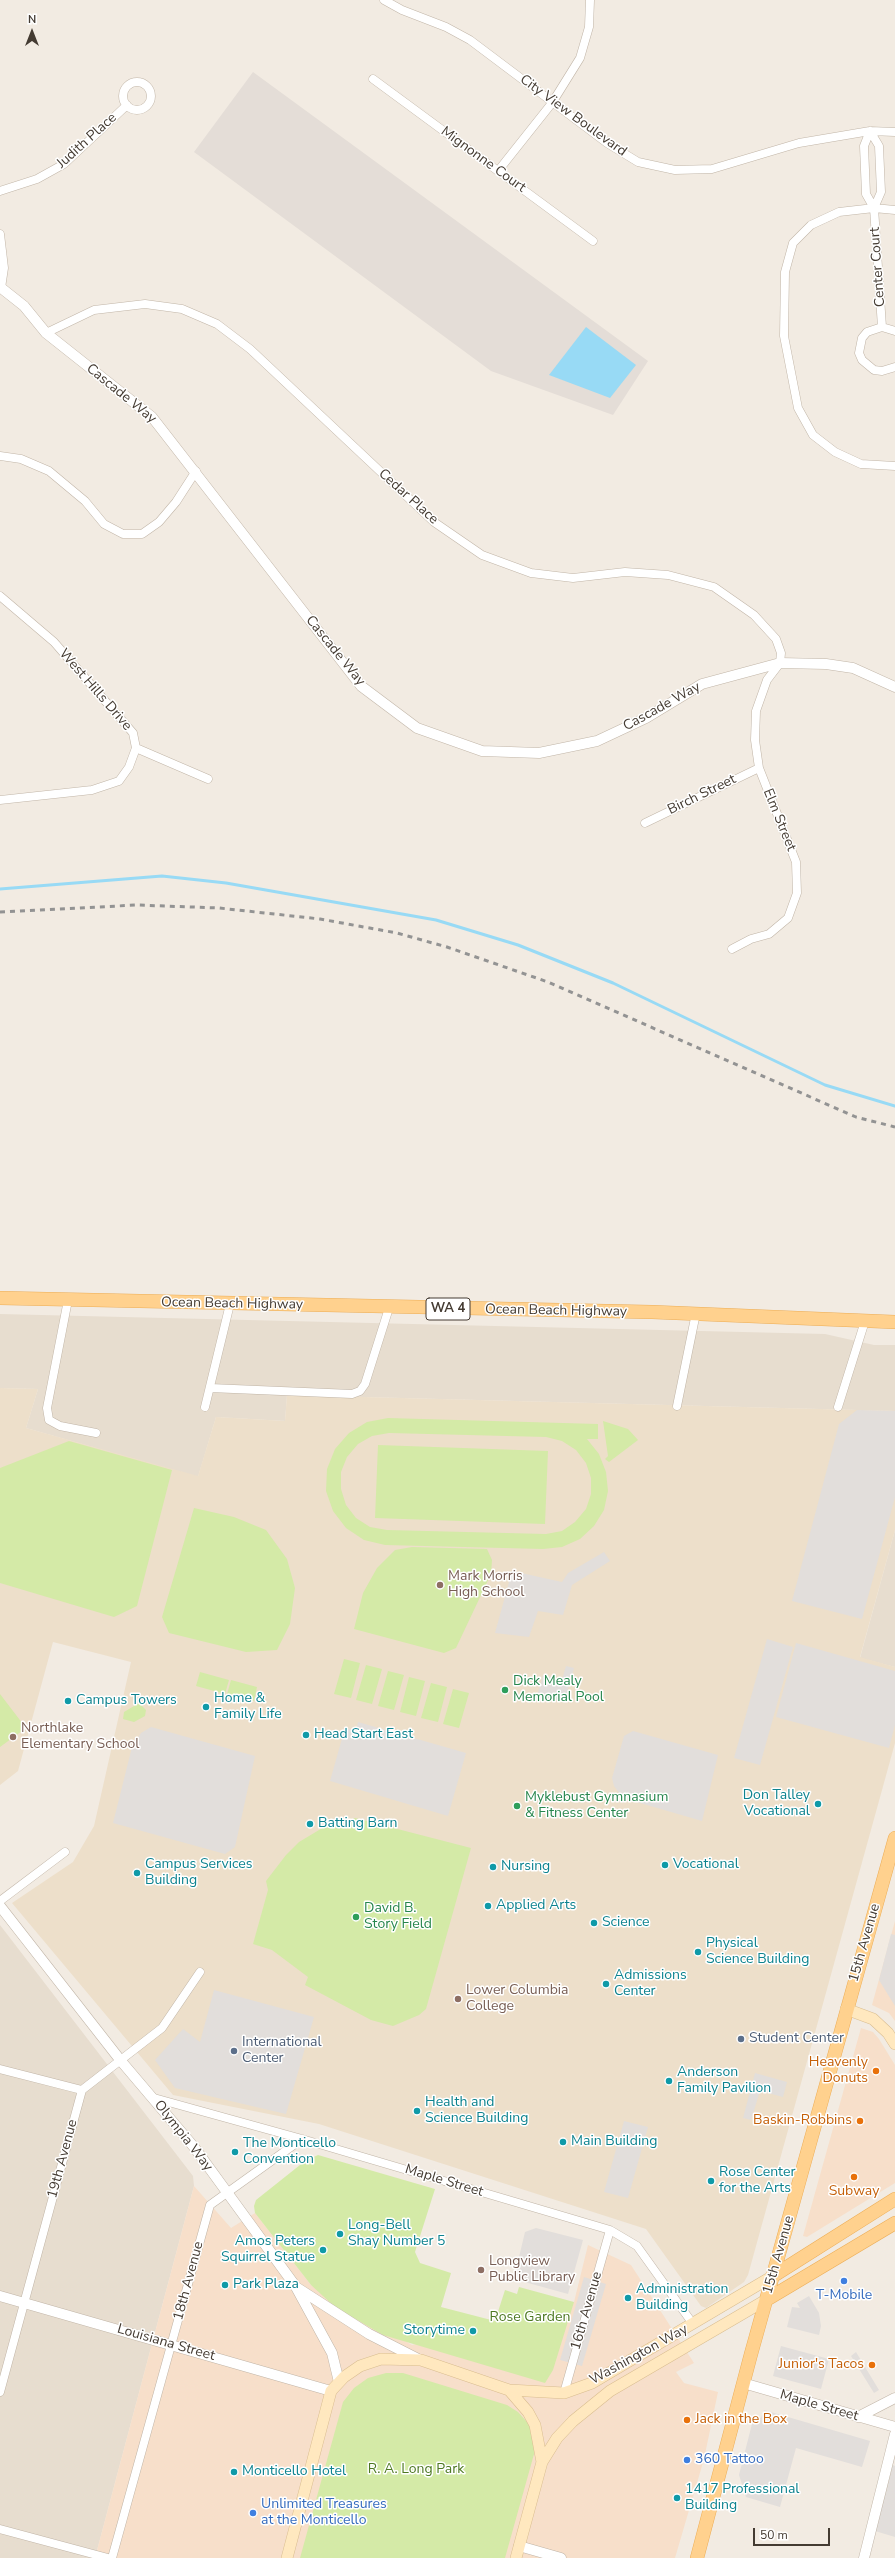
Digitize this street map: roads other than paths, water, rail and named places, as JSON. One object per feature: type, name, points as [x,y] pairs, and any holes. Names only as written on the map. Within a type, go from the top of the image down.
[{"type":"main road","name":"Ocean Beach Highway","points":[[0,1298],[389,1308],[696,1313],[895,1322]]},
{"type":"main road","name":"15th Avenue","points":[[697,2558],[743,2383],[792,2211],[846,2009],[895,1838]]},
{"type":"main road","points":[[846,2009],[873,2019],[888,2033],[895,2044]]},
{"type":"main road","name":"Washington Way","points":[[564,2392],[592,2383],[773,2276],[895,2199]]},
{"type":"main road","name":"Washington Way","points":[[542,2462],[557,2438],[572,2421],[621,2384],[895,2223]]},
{"type":"main road","points":[[287,2558],[331,2391],[339,2382],[360,2366],[381,2359],[421,2360],[509,2390],[564,2392]]},
{"type":"main road","points":[[509,2390],[528,2412],[536,2425],[542,2462],[516,2558]]},
{"type":"street","name":"City View Boulevard","points":[[384,0],[402,10],[446,27],[470,40],[607,143],[638,162],[675,170],[712,169],[799,143],[870,131],[895,132]]},
{"type":"street","points":[[498,171],[552,102],[580,58],[589,27],[590,0]]},
{"type":"street","name":"Mignonne Court","points":[[373,79],[593,241]]},
{"type":"street","name":"Judith Place","points":[[0,191],[37,179],[64,164],[126,105]]},
{"type":"street","name":"Center Court","points":[[870,131],[879,146],[881,192],[874,208]]},
{"type":"street","name":"Center Court","points":[[870,131],[864,146],[866,194],[874,208],[882,327]]},
{"type":"street","points":[[895,210],[874,208],[839,212],[811,225],[793,243],[785,272],[784,336],[798,408],[813,435],[835,452],[861,464],[895,466]]},
{"type":"street","points":[[0,234],[4,268],[1,288]]},
{"type":"street","name":"Cascade Way","points":[[1,288],[24,306],[46,333],[152,416],[361,686],[417,728],[482,751],[539,753],[597,741],[646,718],[702,684],[780,663],[826,664],[853,668],[895,687]]},
{"type":"street","name":"Cedar Place","points":[[46,333],[94,310],[145,304],[182,309],[217,324],[250,349],[434,522],[482,555],[531,573],[573,578],[625,572],[668,574],[714,587],[754,615],[763,624],[776,639],[781,653],[780,663]]},
{"type":"street","name":"Center Court","points":[[895,331],[882,327],[874,328],[862,338],[860,353],[862,360],[874,370],[882,371],[895,367]]},
{"type":"street","points":[[0,456],[21,459],[49,471],[85,501],[104,524],[123,534],[142,534],[159,522],[176,502],[196,471]]},
{"type":"street","name":"West Hills Drive","points":[[0,596],[54,642],[133,733],[136,748],[129,767],[119,781],[92,790],[0,800]]},
{"type":"street","name":"Elm Street","points":[[732,949],[751,939],[769,934],[788,918],[797,893],[796,862],[759,768],[755,740],[756,711],[767,680],[780,663]]},
{"type":"street","points":[[136,748],[208,779]]},
{"type":"street","name":"Birch Street","points":[[645,823],[759,768]]},
{"type":"street","points":[[68,1300],[47,1408],[49,1420],[60,1426],[96,1433]]},
{"type":"street","points":[[205,1407],[230,1304]]},
{"type":"street","points":[[210,1388],[352,1394],[360,1391],[365,1384],[389,1308]]},
{"type":"street","points":[[677,1406],[696,1313]]},
{"type":"street","points":[[838,1407],[865,1321]]},
{"type":"street","points":[[0,1901],[65,1852]]},
{"type":"street","name":"Olympia Way","points":[[0,1906],[121,2061],[154,2098],[227,2193],[296,2287],[332,2353],[339,2382]]},
{"type":"street","points":[[0,2069],[82,2090],[162,2028],[200,1972]]},
{"type":"street","name":"19th Avenue","points":[[0,2392],[82,2090]]},
{"type":"street","name":"Maple Street","points":[[154,2098],[302,2139],[610,2230],[637,2246],[693,2324]]},
{"type":"street","name":"18th Avenue","points":[[112,2558],[210,2205],[302,2139]]},
{"type":"street","name":"16th Avenue","points":[[564,2392],[610,2230]]},
{"type":"street","points":[[296,2287],[369,2334],[421,2360]]},
{"type":"street","name":"Louisiana Street","points":[[0,2296],[172,2344],[331,2391]]},
{"type":"street","name":"Maple Street","points":[[743,2383],[895,2427]]},
{"type":"street","points":[[858,2417],[895,2398]]},
{"type":"street","points":[[864,2558],[895,2434]]},
{"type":"street","points":[[0,2528],[108,2558]]},
{"type":"street","points":[[519,2546],[561,2558]]},
{"type":"water","points":[[586,327],[636,365],[610,398],[549,375]]},
{"type":"waterway","points":[[0,889],[162,876],[226,883],[436,920],[518,945],[613,983],[825,1085],[895,1106]]},
{"type":"railway","points":[[0,912],[137,905],[219,908],[320,919],[397,933],[447,947],[548,982],[856,1117],[895,1127]]},
{"type":"place","name":"Mark Morris High School","points":[[440,1585]]},
{"type":"place","name":"Dick Mealy Memorial Pool","points":[[505,1690]]},
{"type":"place","name":"Campus Towers","points":[[68,1701]]},
{"type":"place","name":"Home & Family Life","points":[[206,1707]]},
{"type":"place","name":"Head Start East","points":[[306,1735]]},
{"type":"place","name":"Northlake Elementary School","points":[[13,1737]]},
{"type":"place","name":"Don Talley Vocational","points":[[818,1804]]},
{"type":"place","name":"Myklebust Gymnasium & Fitness Center","points":[[517,1806]]},
{"type":"place","name":"Batting Barn","points":[[310,1824]]},
{"type":"place","name":"Vocational","points":[[665,1865]]},
{"type":"place","name":"Nursing","points":[[493,1867]]},
{"type":"place","name":"Campus Services Building","points":[[137,1873]]},
{"type":"place","name":"Applied Arts","points":[[488,1906]]},
{"type":"place","name":"David B. Story Field","points":[[356,1917]]},
{"type":"place","name":"Science","points":[[594,1923]]},
{"type":"place","name":"Physical Science Building","points":[[698,1952]]},
{"type":"place","name":"Admissions Center","points":[[606,1984]]},
{"type":"place","name":"Lower Columbia College","points":[[458,1999]]},
{"type":"place","name":"Student Center","points":[[741,2039]]},
{"type":"place","name":"International Center","points":[[234,2051]]},
{"type":"place","name":"Heavenly Donuts","points":[[876,2071]]},
{"type":"place","name":"Anderson Family Pavilion","points":[[669,2081]]},
{"type":"place","name":"Health and Science Building","points":[[417,2111]]},
{"type":"place","name":"Baskin-Robbins","points":[[860,2121]]},
{"type":"place","name":"Main Building","points":[[563,2142]]},
{"type":"place","name":"The Monticello Convention","points":[[235,2152]]},
{"type":"place","name":"Subway","points":[[854,2177]]},
{"type":"place","name":"Rose Center for the Arts","points":[[711,2181]]},
{"type":"place","name":"Long-Bell Shay Number 5","points":[[340,2234]]},
{"type":"place","name":"Amos Peters Squirrel Statue","points":[[323,2250]]},
{"type":"place","name":"Longview Public Library","points":[[481,2270]]},
{"type":"place","name":"T-Mobile","points":[[844,2281]]},
{"type":"place","name":"Park Plaza","points":[[225,2285]]},
{"type":"place","name":"Administration Building","points":[[628,2298]]},
{"type":"place","name":"Storytime","points":[[473,2331]]},
{"type":"place","name":"Junior's Tacos","points":[[872,2365]]},
{"type":"place","name":"Jack in the Box","points":[[687,2420]]},
{"type":"place","name":"360 Tattoo","points":[[687,2460]]},
{"type":"place","name":"Monticello Hotel","points":[[234,2472]]},
{"type":"place","name":"1417 Professional Building","points":[[677,2498]]},
{"type":"place","name":"Unlimited Treasures at the Monticello","points":[[253,2513]]},
{"type":"park label","name":"Rose Garden","points":[[530,2318]]},
{"type":"park label","name":"R. A. Long Park","points":[[416,2470]]}]
